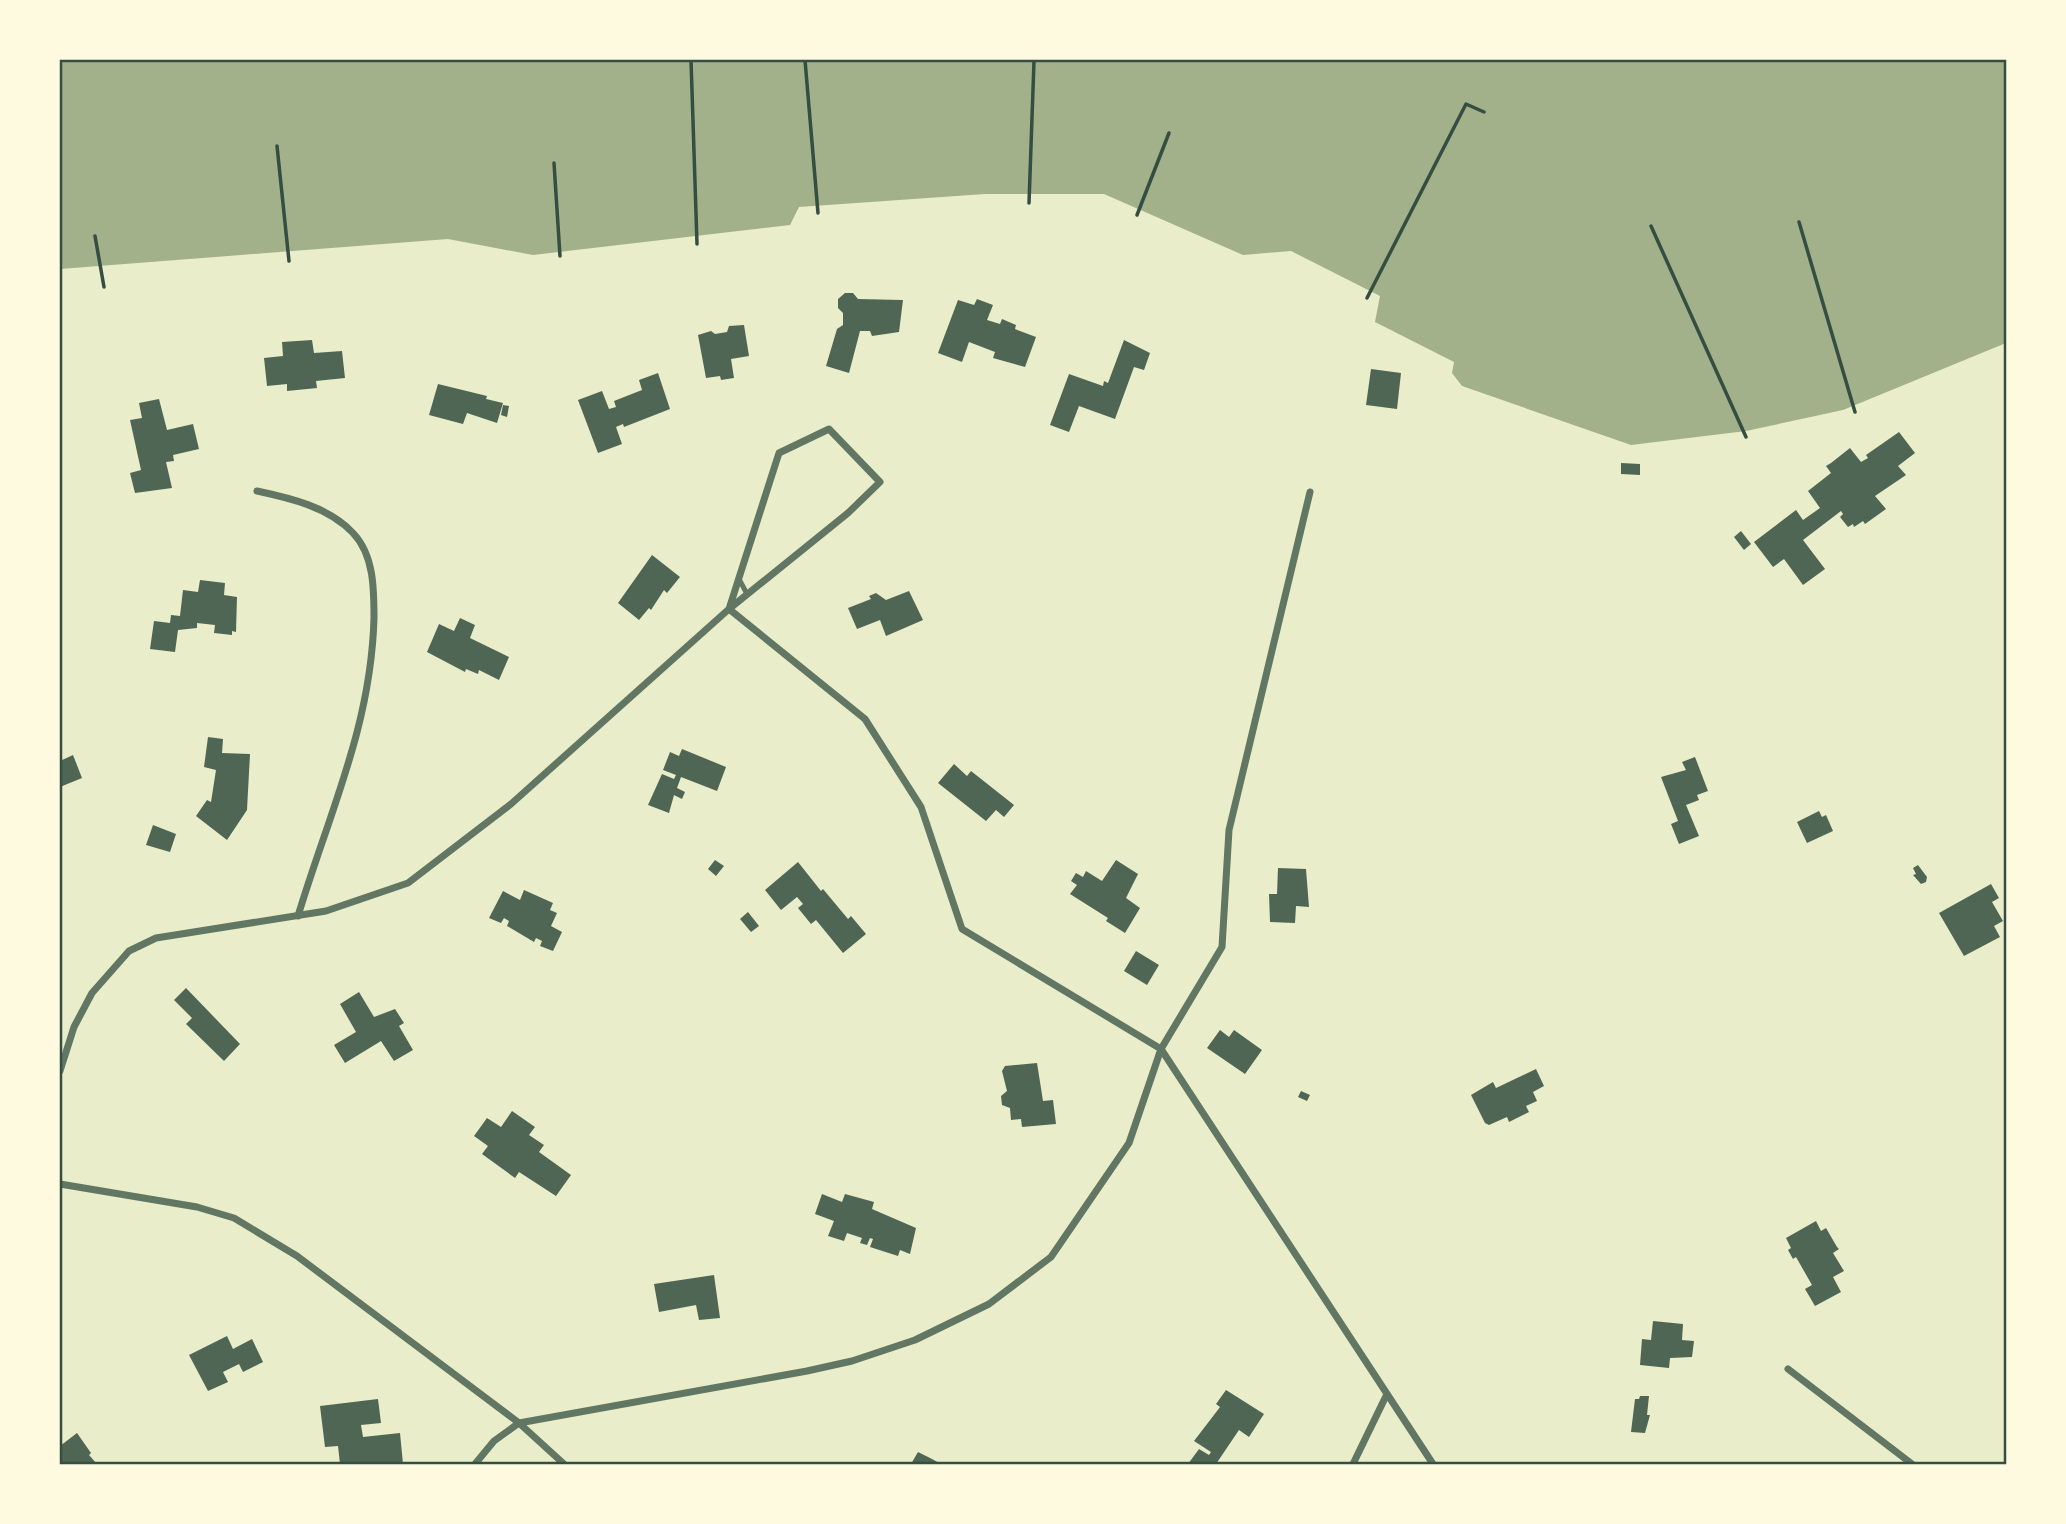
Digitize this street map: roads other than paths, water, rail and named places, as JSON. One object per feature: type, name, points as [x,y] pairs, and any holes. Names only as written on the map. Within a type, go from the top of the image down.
[{"type":"street","points":[[60,1070],[74,1027],[92,993],[128,951],[156,938],[326,911],[408,883],[511,804],[729,609],[848,513],[880,482],[829,429],[779,453],[729,609]]},
{"type":"street","points":[[257,491],[289,497],[328,513],[354,533],[369,560],[374,591],[371,674],[361,726],[298,916]]},
{"type":"street","points":[[475,1465],[494,1441],[519,1423],[852,1361],[941,1330],[989,1304],[1052,1257],[1129,1143],[1161,1049],[1222,947],[1229,830],[1310,492]]},
{"type":"street","points":[[729,609],[865,719],[921,807],[962,929],[1161,1049],[1433,1465]]},
{"type":"street","points":[[60,1184],[197,1207],[234,1218],[297,1256],[519,1423],[564,1465]]},
{"type":"street","points":[[1787,1369],[1912,1465]]},
{"type":"street","points":[[1353,1465],[1386,1396]]},
{"type":"lane","points":[[738,578],[747,594]]}]
